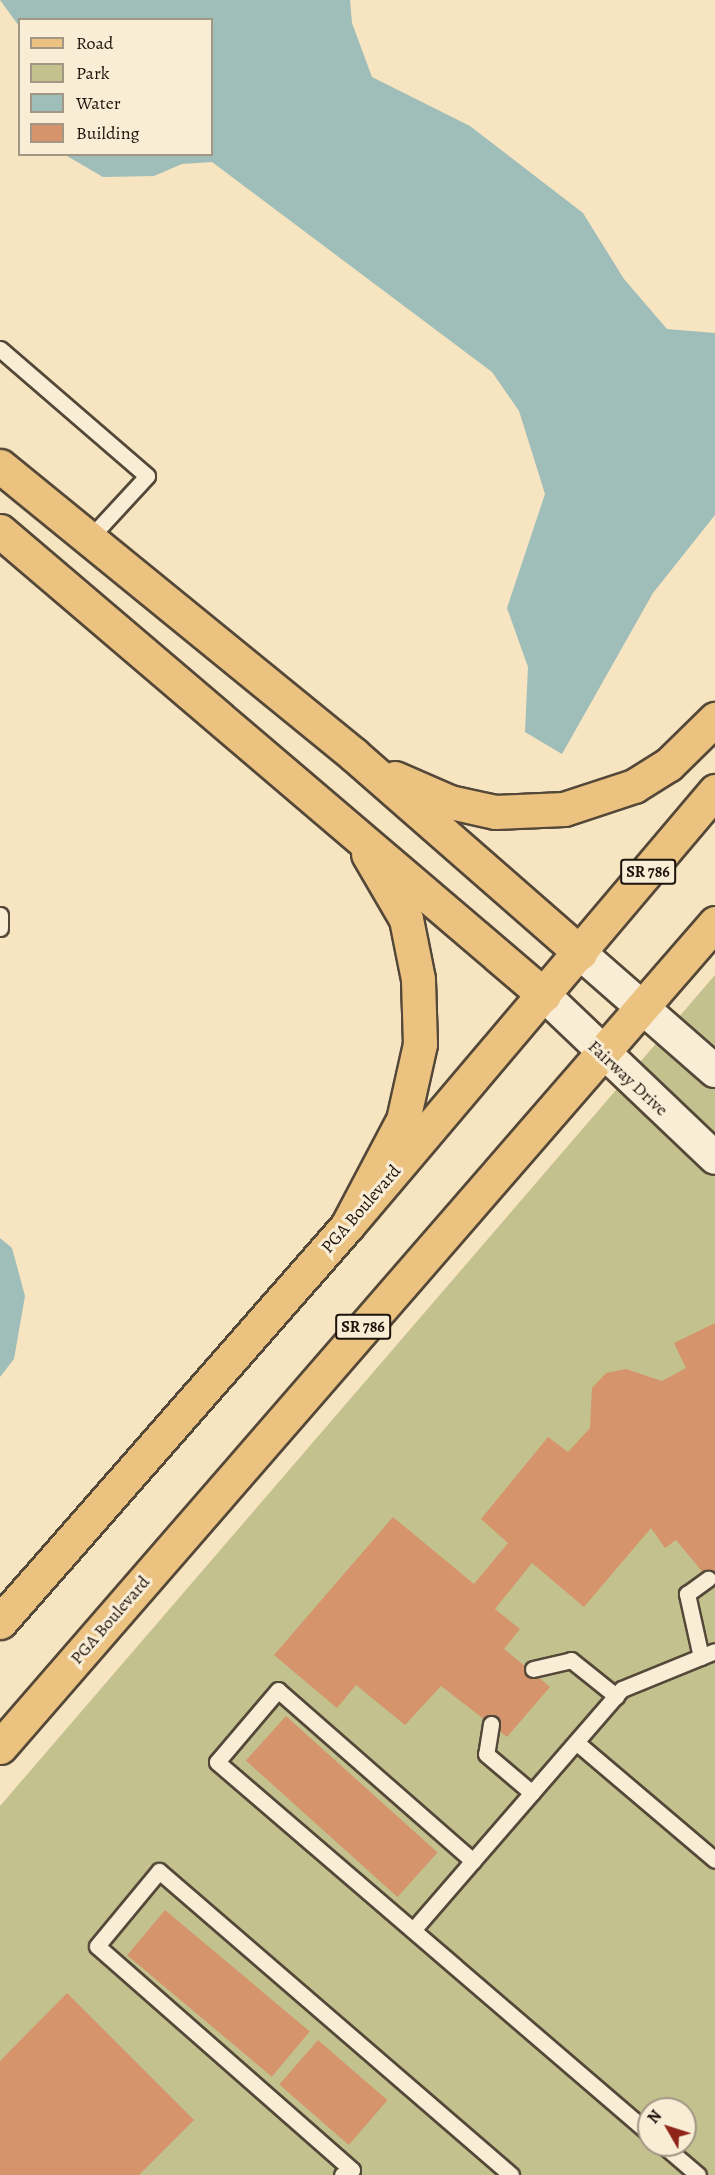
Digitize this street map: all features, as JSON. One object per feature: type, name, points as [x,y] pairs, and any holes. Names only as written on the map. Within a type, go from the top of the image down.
[{"type":"main road","points":[[0,466],[352,754],[580,952]]},
{"type":"main road","points":[[0,531],[278,763],[358,837],[544,995]]},
{"type":"main road","points":[[352,754],[450,802],[531,814],[597,802],[634,786],[668,765],[715,719]]},
{"type":"main road","name":"PGA Boulevard","points":[[0,1622],[347,1226],[715,791]]},
{"type":"main road","points":[[347,1226],[403,1120],[420,1044],[418,980],[406,919],[358,837]]},
{"type":"main road","name":"PGA Boulevard","points":[[0,1747],[715,923]]},
{"type":"street","points":[[580,952],[715,1071]]},
{"type":"street","name":"Fairway Drive","points":[[544,995],[601,1053],[715,1158]]},
{"type":"lane","points":[[0,349],[147,476],[88,540]]},
{"type":"lane","points":[[0,915],[0,927]]},
{"type":"lane","points":[[413,1930],[616,1696],[708,1654],[687,1594],[708,1579]]},
{"type":"lane","points":[[533,1669],[571,1660],[616,1696]]},
{"type":"lane","points":[[473,1861],[278,1690],[217,1762],[637,2123]]},
{"type":"lane","points":[[491,1725],[486,1754],[532,1793]]},
{"type":"lane","points":[[576,1742],[715,1860]]},
{"type":"lane","points":[[342,2175],[352,2170],[97,1946],[159,1871],[511,2175]]},
{"type":"lane","points":[[677,2157],[698,2175]]},
{"type":"green space","points":[[715,975],[715,2175],[0,2175],[0,1806]]},
{"type":"water","points":[[0,0],[350,0],[352,23],[372,77],[470,126],[583,213],[624,279],[667,329],[715,333],[715,515],[653,593],[562,754],[525,732],[528,667],[507,608],[545,494],[519,411],[492,372],[212,162],[182,164],[154,176],[103,177],[67,156],[213,156],[213,18],[18,18],[18,25]]},
{"type":"water","points":[[0,1238],[12,1248],[25,1296],[14,1359],[0,1377]]},
{"type":"building","points":[[715,1323],[715,1587],[676,1540],[665,1548],[651,1528],[584,1607],[532,1563],[495,1609],[520,1629],[504,1649],[550,1687],[507,1737],[441,1686],[405,1725],[356,1685],[337,1708],[274,1655],[393,1517],[474,1584],[508,1543],[481,1519],[548,1437],[568,1452],[590,1428],[592,1388],[606,1373],[626,1369],[662,1381],[686,1368],[674,1343]]},
{"type":"building","points":[[286,1716],[438,1853],[397,1897],[246,1761]]},
{"type":"building","points":[[165,1910],[310,2031],[272,2077],[127,1955]]},
{"type":"building","points":[[67,1993],[194,2120],[139,2175],[0,2175],[0,2061]]},
{"type":"building","points":[[318,2040],[387,2100],[349,2145],[279,2085]]}]
